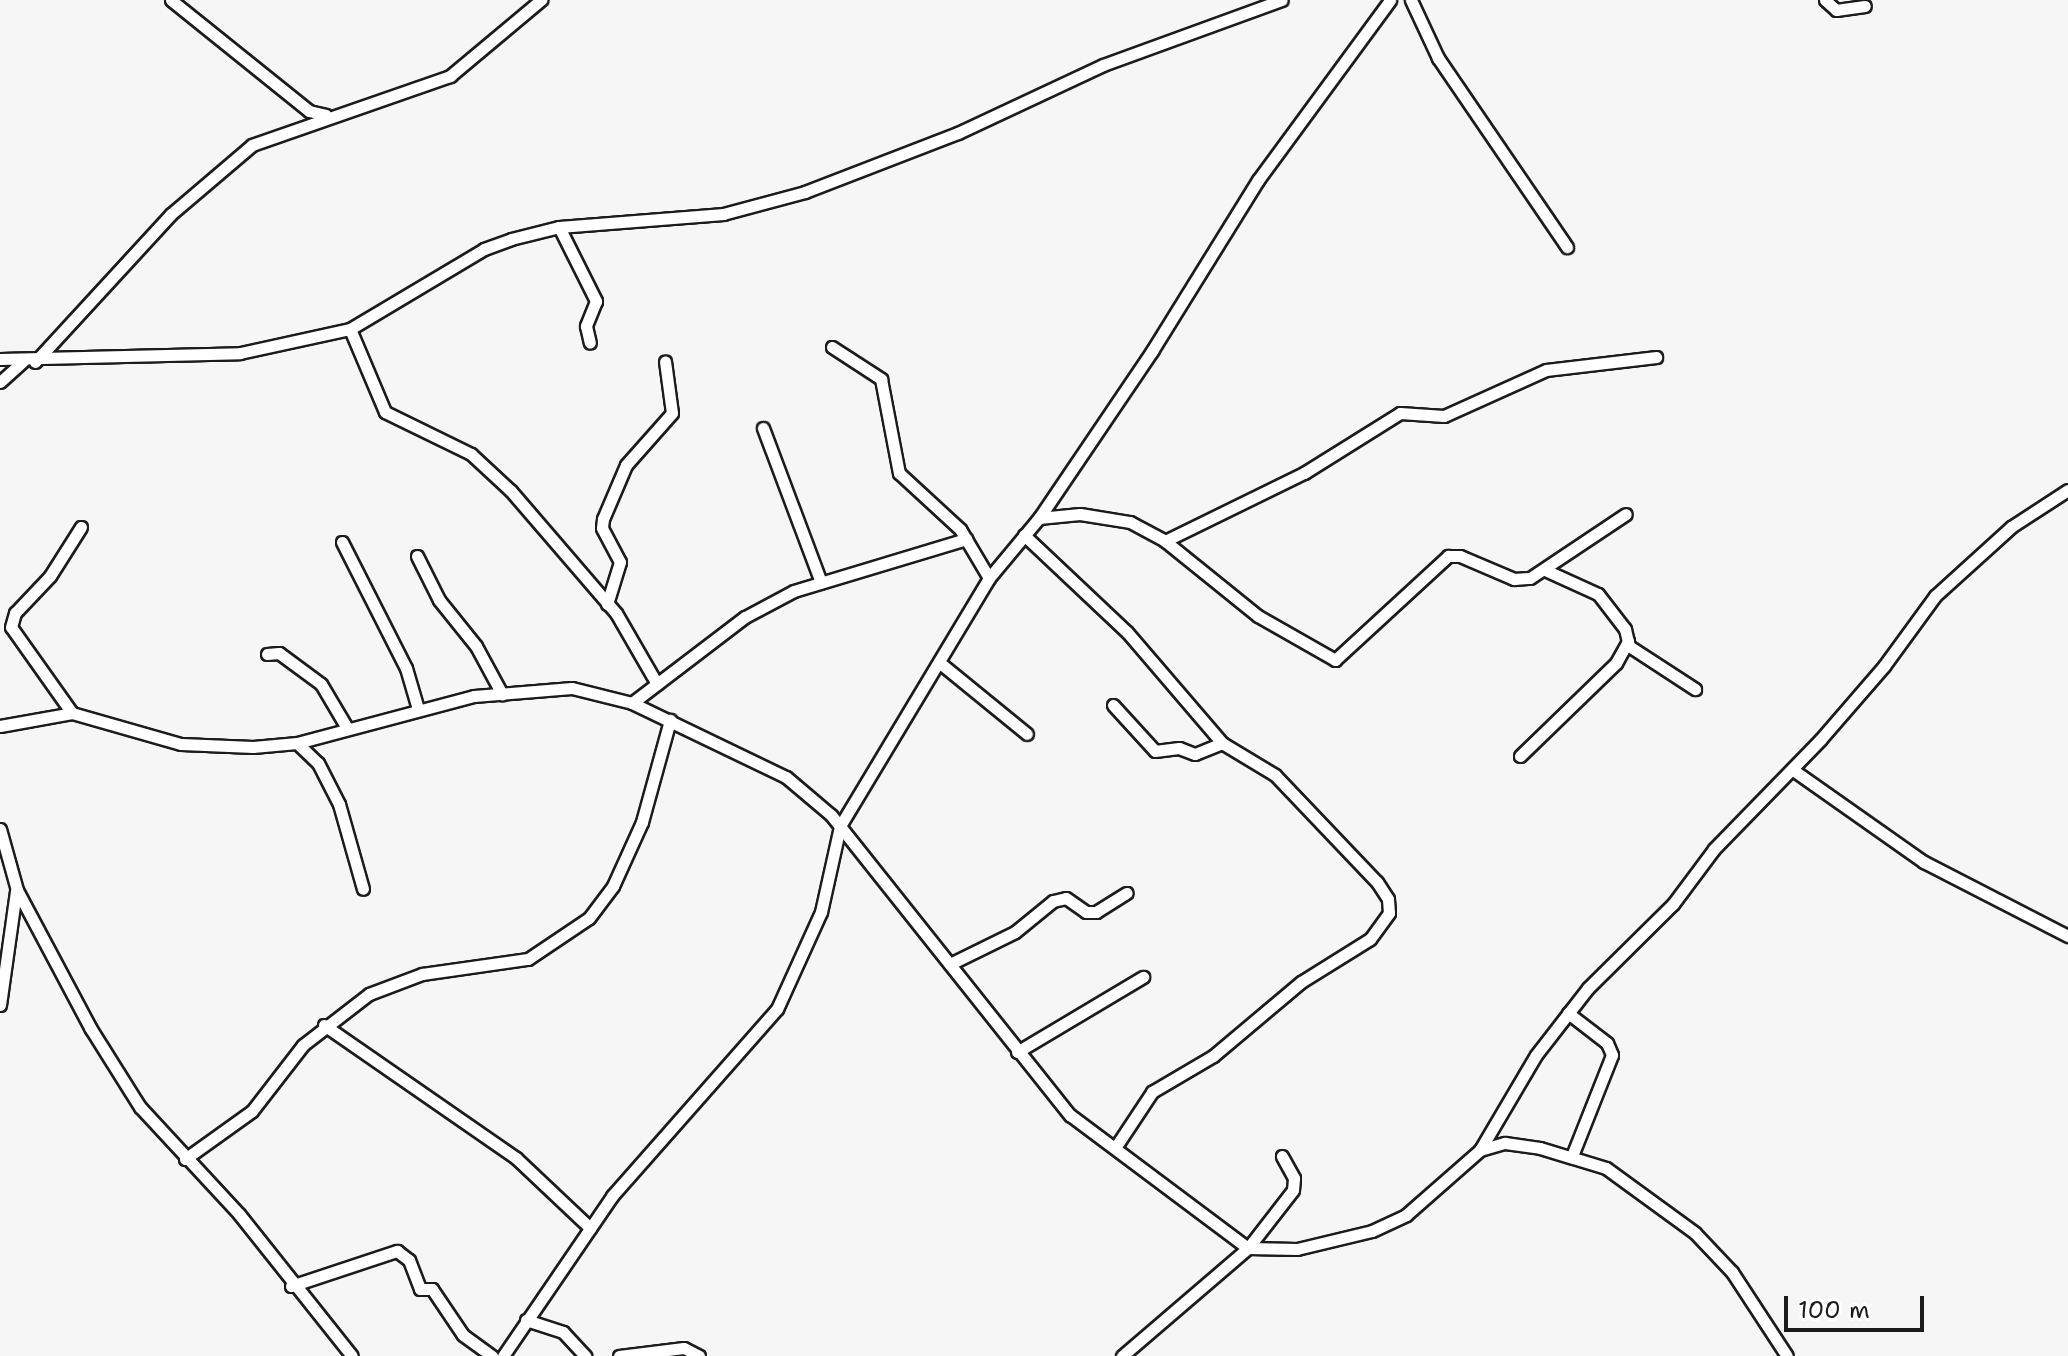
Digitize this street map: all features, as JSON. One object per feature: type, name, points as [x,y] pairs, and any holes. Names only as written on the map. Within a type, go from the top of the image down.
[{"type":"street","points":[[171,0],[309,111],[327,115]]},
{"type":"street","points":[[0,382],[29,362],[210,179],[252,145],[327,115],[370,106],[450,76],[541,0]]},
{"type":"street","points":[[0,359],[29,362],[240,353],[350,329],[484,249],[559,227],[723,214],[805,192],[958,133],[1103,65],[1282,0]]},
{"type":"street","points":[[503,1356],[590,1228],[777,1009],[821,912],[840,826],[989,578],[1039,518],[1258,180],[1390,0]]},
{"type":"street","points":[[1411,0],[1438,58],[1567,247]]},
{"type":"street","points":[[1825,0],[1836,10],[1865,6]]},
{"type":"street","points":[[559,227],[596,301],[586,326],[590,343]]},
{"type":"street","points":[[350,329],[385,412],[471,454],[511,491],[634,639],[657,684]]},
{"type":"street","points":[[832,347],[881,379],[899,473],[966,539],[989,578]]},
{"type":"street","points":[[1165,541],[1304,473],[1400,413],[1444,416],[1546,370],[1656,357]]},
{"type":"street","points":[[607,604],[620,562],[602,528],[603,519],[626,465],[672,413],[665,361]]},
{"type":"street","points":[[763,428],[821,582]]},
{"type":"street","points":[[0,726],[72,713],[181,744],[297,743],[418,709],[502,694],[572,688],[632,703],[786,777],[840,826],[1070,1115],[1248,1248],[1297,1249],[1372,1231],[1406,1215],[1480,1150],[1527,1068],[1568,1013],[1673,904],[1752,807],[1793,770],[1884,666],[1935,596],[2011,527],[2068,490]]},
{"type":"street","points":[[1039,518],[1111,516],[1165,541],[1258,616],[1328,660],[1341,657],[1377,617],[1448,556],[1460,556],[1514,579],[1545,570],[1626,514]]},
{"type":"street","points":[[72,713],[11,627],[15,613],[50,576],[81,527]]},
{"type":"street","points":[[1024,535],[1127,632],[1222,743],[1255,760],[1302,802],[1377,882],[1388,899],[1389,913],[1370,939],[1301,982],[1213,1056],[1152,1092],[1115,1148]]},
{"type":"street","points":[[632,703],[745,617],[821,582],[966,539]]},
{"type":"street","points":[[342,542],[406,668],[418,709]]},
{"type":"street","points":[[417,556],[439,600],[476,646],[502,694]]},
{"type":"street","points":[[1545,570],[1598,594],[1625,629],[1628,641],[1695,689]]},
{"type":"street","points":[[1520,756],[1616,663],[1628,641]]},
{"type":"street","points":[[267,654],[279,653],[321,684],[347,728]]},
{"type":"street","points":[[940,663],[1027,734]]},
{"type":"street","points":[[1113,705],[1155,751],[1179,748],[1195,754],[1222,743]]},
{"type":"street","points":[[185,1159],[252,1111],[287,1062],[324,1025],[369,994],[409,978],[528,959],[589,918],[613,886],[642,822],[670,720]]},
{"type":"street","points":[[297,743],[318,763],[339,804],[363,889]]},
{"type":"street","points":[[1793,770],[1924,862],[2068,936]]},
{"type":"street","points":[[0,829],[17,890],[91,1029],[140,1107],[239,1214],[291,1286],[352,1356]]},
{"type":"street","points":[[0,1005],[17,890]]},
{"type":"street","points":[[950,964],[1015,932],[1053,901],[1066,898],[1086,912],[1096,912],[1126,893]]},
{"type":"street","points":[[1017,1052],[1143,977]]},
{"type":"street","points":[[1568,1013],[1607,1043],[1612,1055],[1572,1156]]},
{"type":"street","points":[[324,1025],[516,1158],[590,1228]]},
{"type":"street","points":[[1480,1150],[1505,1143],[1572,1156],[1645,1193],[1695,1233],[1732,1272],[1787,1356]]},
{"type":"street","points":[[1122,1356],[1248,1248],[1293,1190],[1294,1178],[1282,1156]]},
{"type":"street","points":[[291,1286],[397,1251],[409,1260],[420,1289],[432,1289],[463,1335],[492,1356]]},
{"type":"street","points":[[526,1320],[563,1332],[585,1356]]},
{"type":"street","points":[[619,1356],[684,1348],[699,1356]]}]
